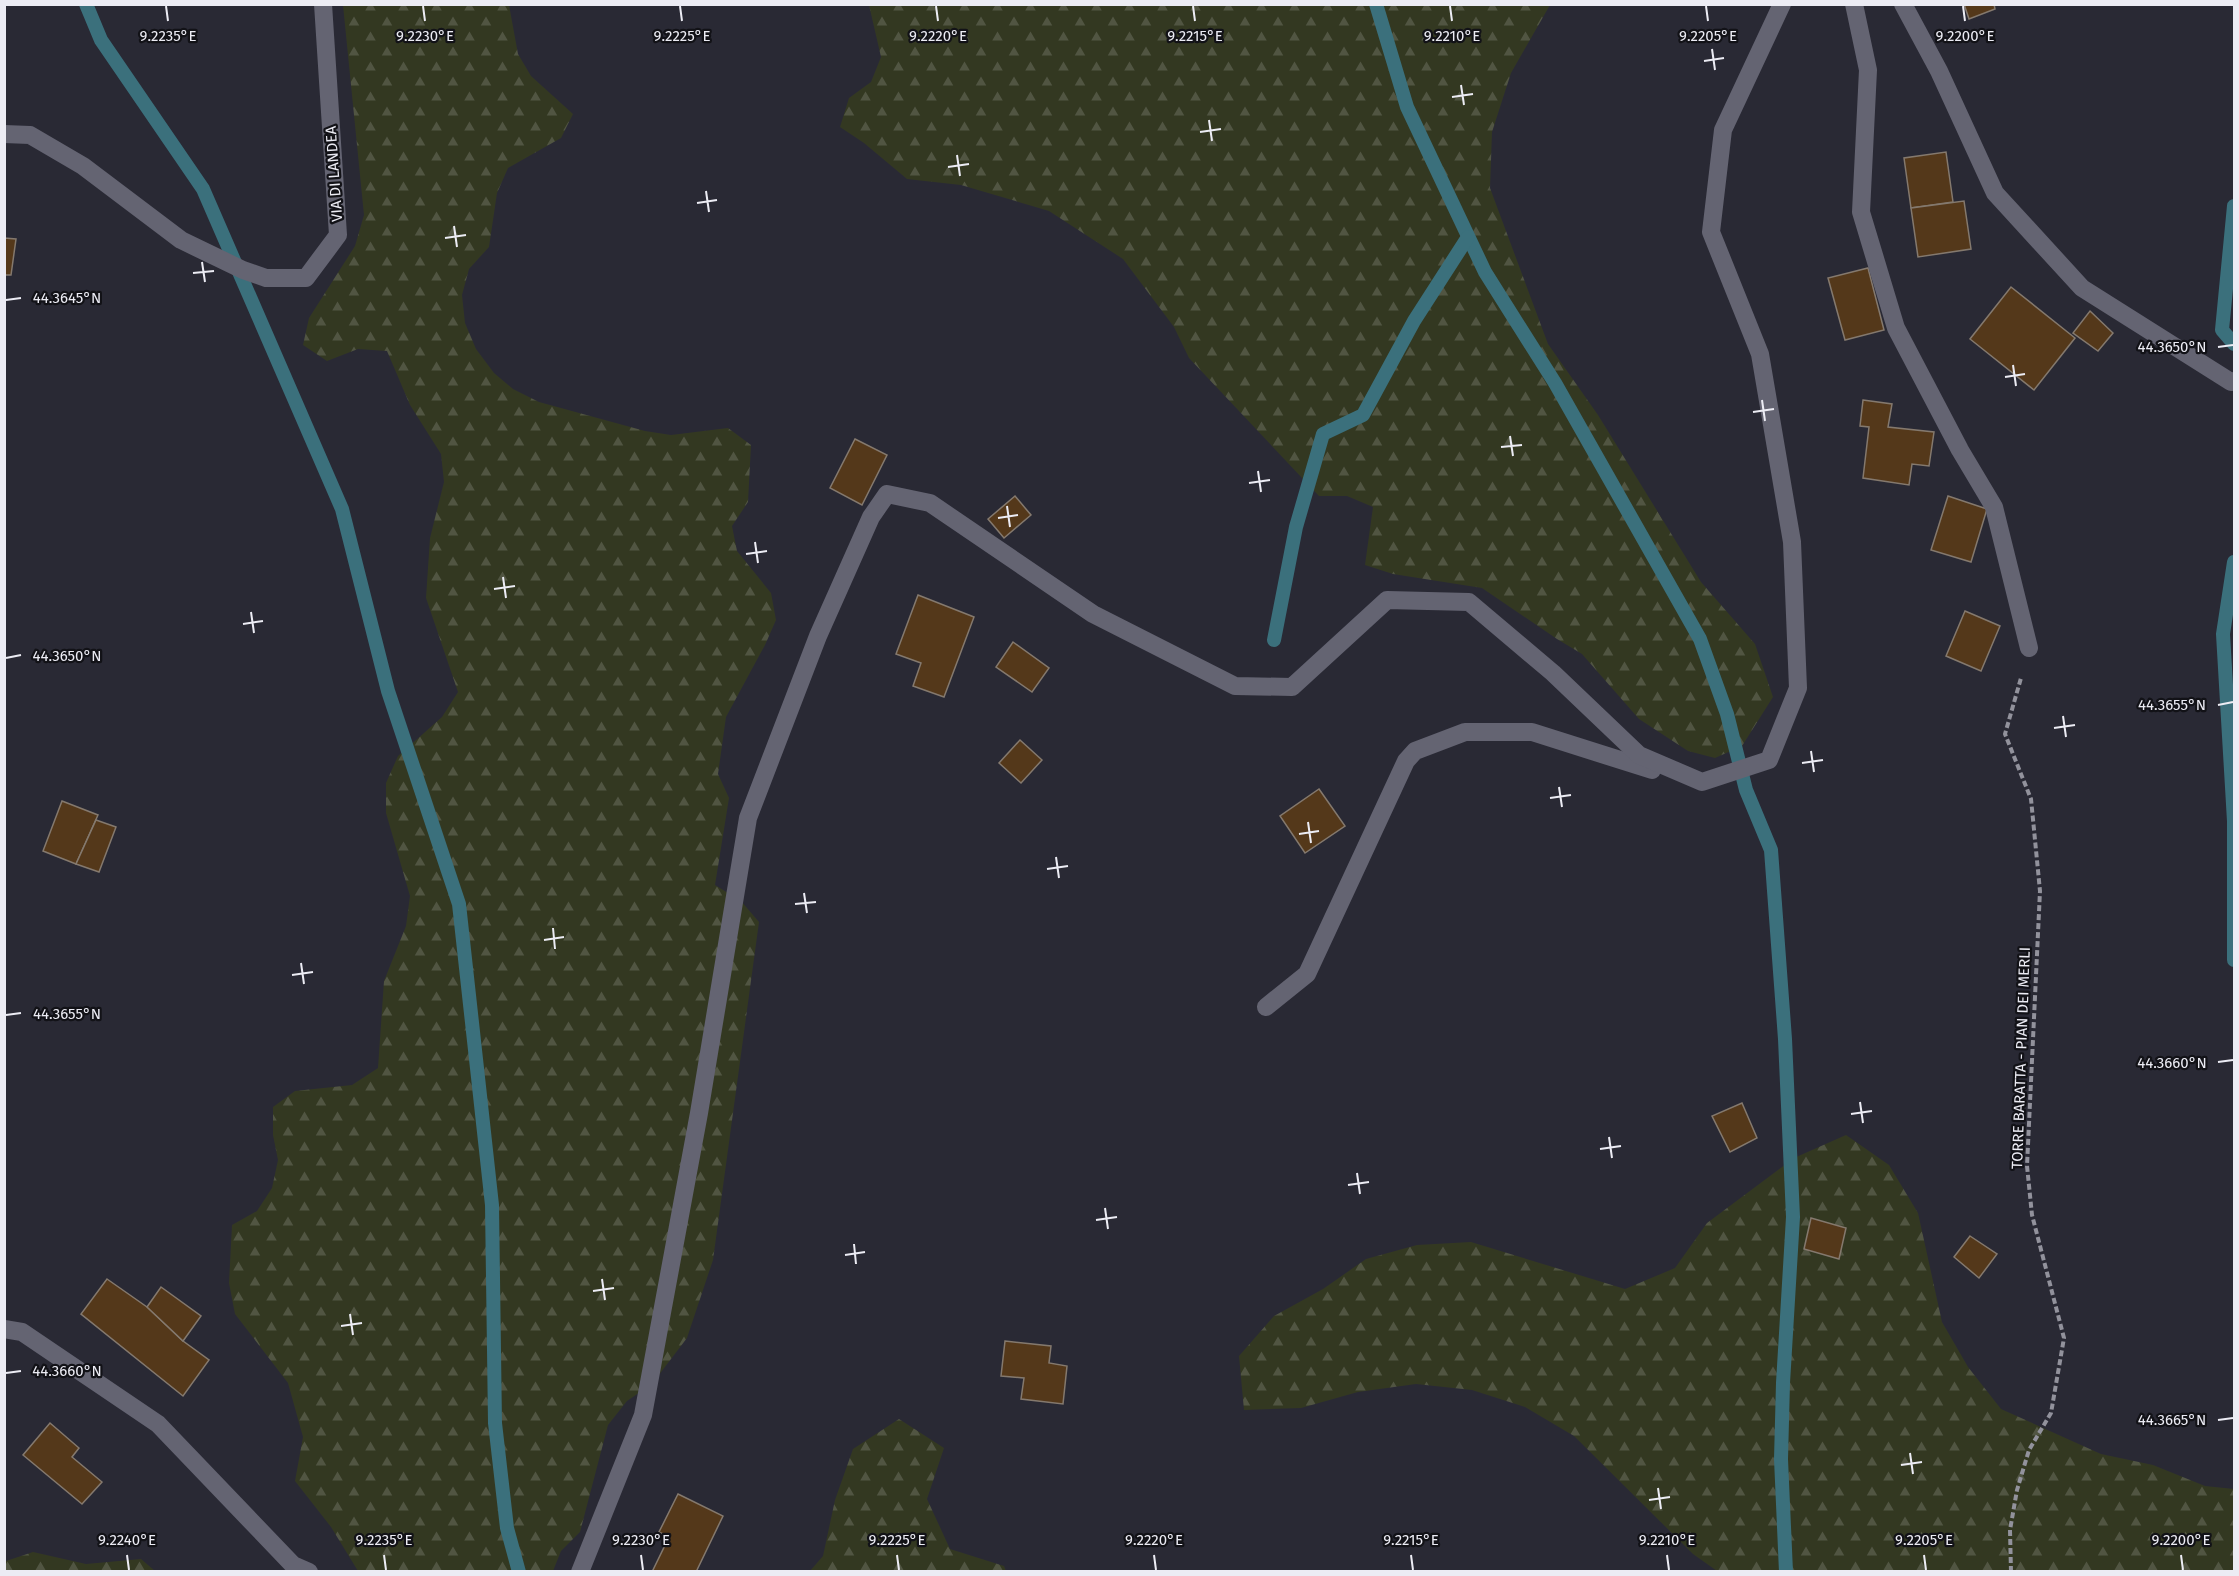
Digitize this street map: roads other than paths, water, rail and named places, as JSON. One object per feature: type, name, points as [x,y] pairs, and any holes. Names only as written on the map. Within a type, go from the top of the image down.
[{"type":"street","name":"VIA DI LANDEA","points":[[4,134],[30,135],[39,140],[83,166],[181,240],[233,265],[266,278],[306,278],[338,234],[323,4]]},
{"type":"street","points":[[580,1572],[643,1415],[699,1113],[748,818],[818,636],[871,517],[887,494],[930,503],[1093,614],[1235,686],[1292,687],[1387,600],[1469,602],[1553,673],[1639,755],[1702,782],[1769,760],[1798,688],[1792,542],[1760,354],[1711,232],[1723,130],[1782,4]]},
{"type":"street","points":[[1854,4],[1868,70],[1861,212],[1896,328],[1960,450],[1994,507],[2029,648]]},
{"type":"street","points":[[1903,4],[1939,71],[1995,193],[2082,288],[2231,382],[2235,381]]},
{"type":"street","points":[[1266,1007],[1307,974],[1406,761],[1415,751],[1466,732],[1532,732],[1648,770],[1672,769]]},
{"type":"street","points":[[4,1329],[22,1332],[158,1424],[293,1565],[309,1572]]},
{"type":"waterway","points":[[86,4],[101,40],[203,189],[342,509],[388,691],[459,904],[492,1205],[495,1423],[507,1528],[519,1572]]},
{"type":"waterway","points":[[1376,4],[1407,107],[1485,272],[1555,383],[1700,639],[1727,714],[1746,790],[1771,850],[1785,1039],[1793,1217],[1781,1459],[1786,1572]]},
{"type":"waterway","points":[[2234,206],[2222,330],[2234,344]]},
{"type":"waterway","points":[[1274,640],[1296,527],[1323,434],[1363,415],[1414,321],[1468,237]]},
{"type":"waterway","points":[[2234,562],[2223,634],[2234,821],[2234,960]]}]
